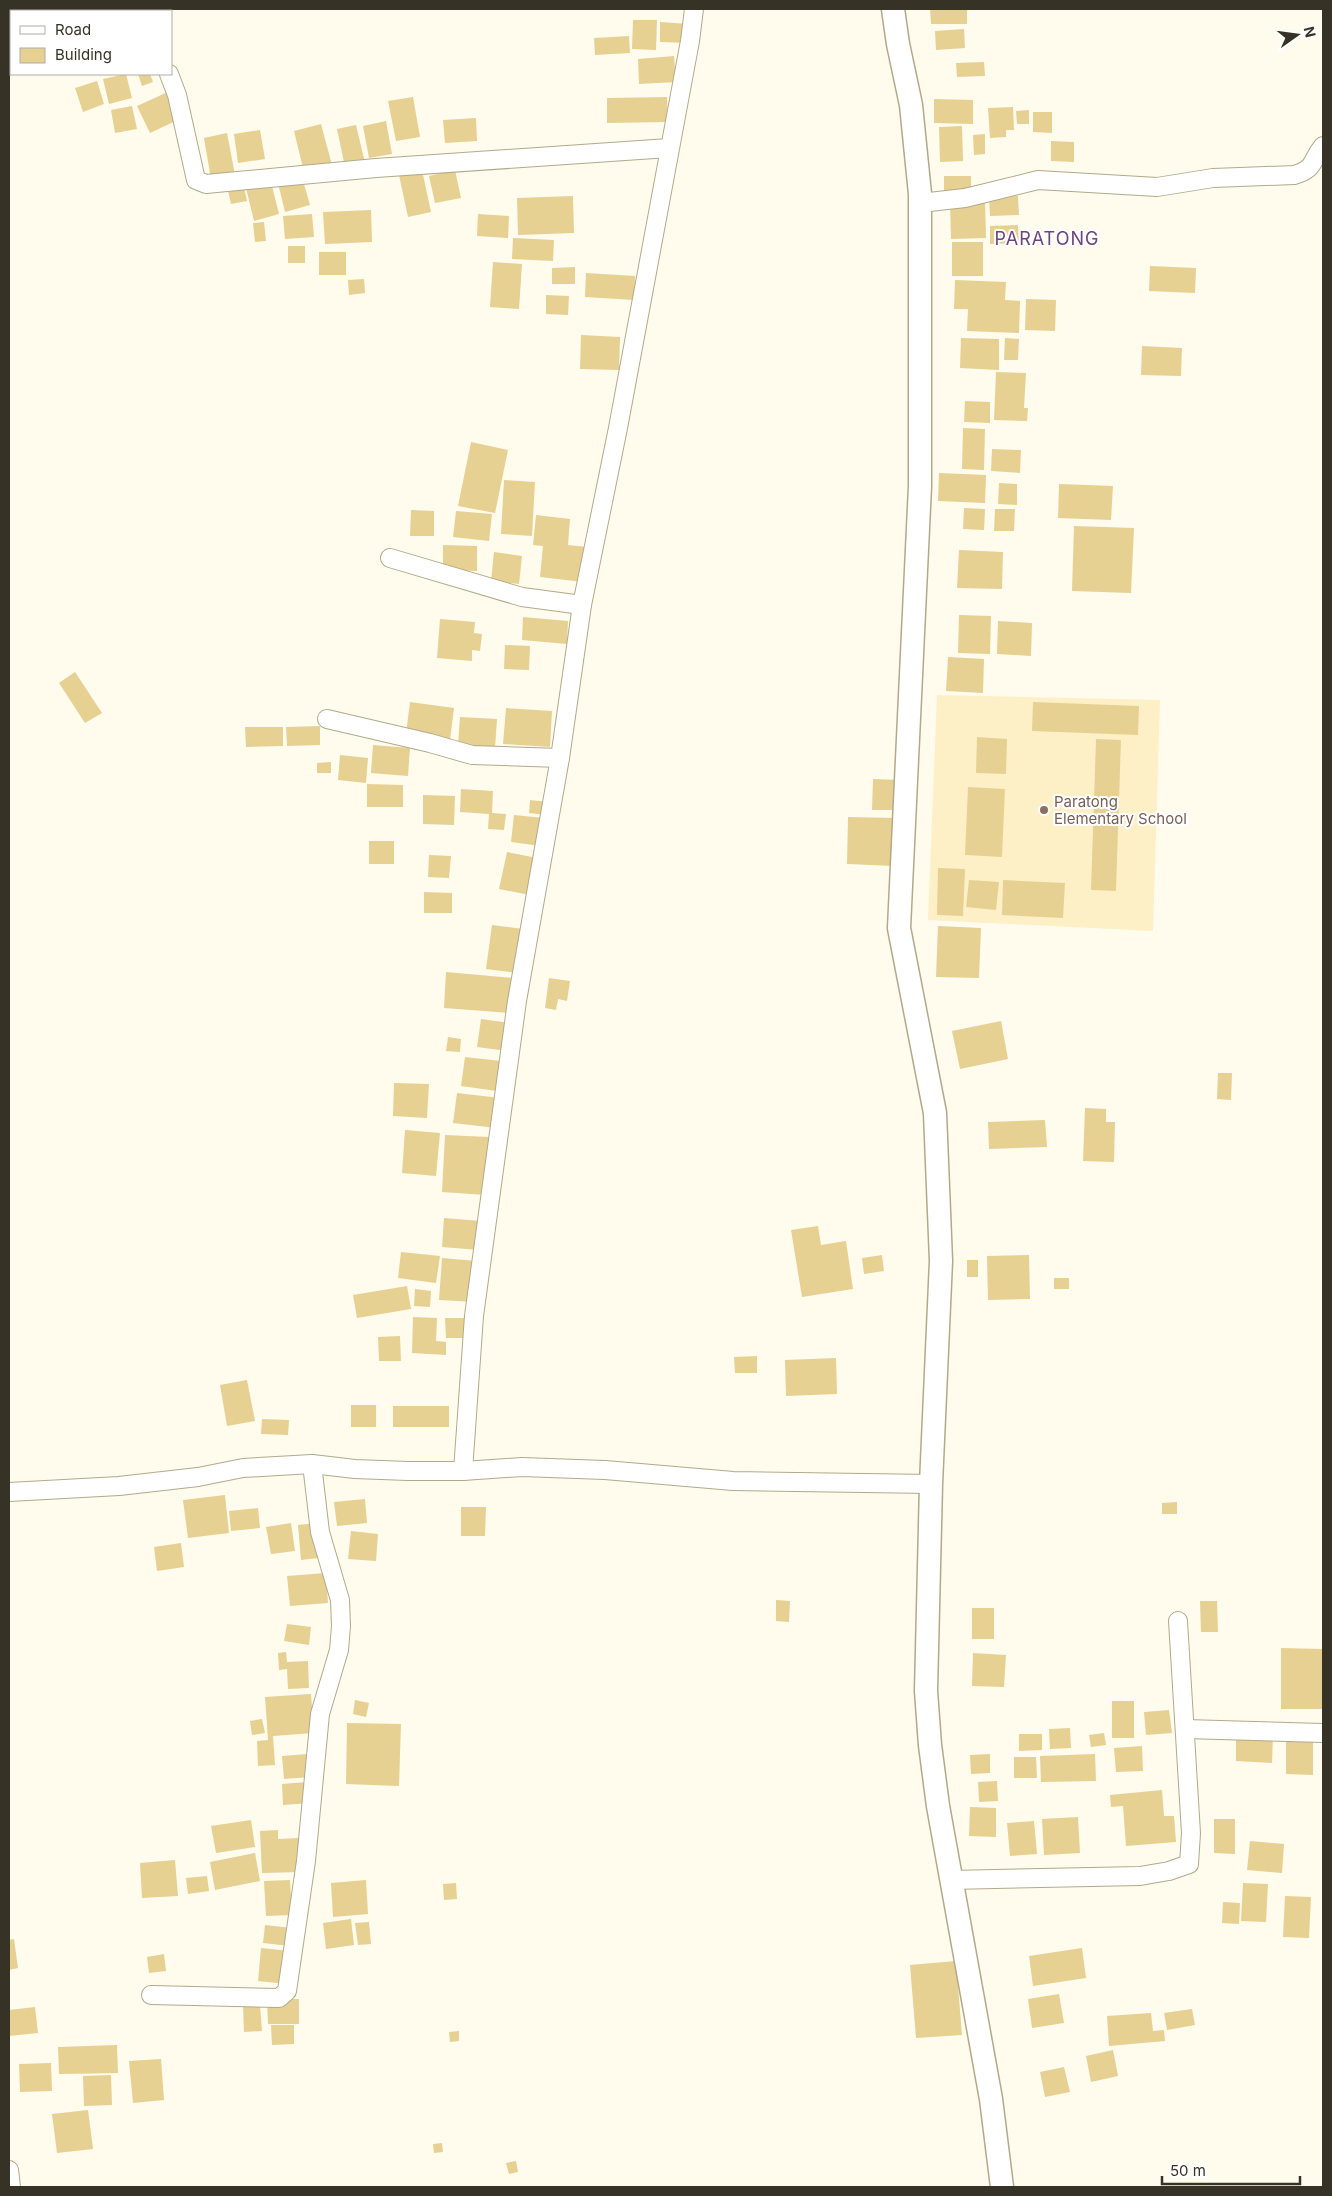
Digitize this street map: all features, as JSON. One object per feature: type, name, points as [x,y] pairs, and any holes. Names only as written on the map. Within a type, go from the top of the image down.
[{"type":"street","points":[[463,1471],[474,1316],[517,1001],[560,758],[582,605],[618,428],[690,41],[694,9]]},
{"type":"street","points":[[893,9],[912,113],[920,203],[920,486],[899,928],[935,1113],[941,1261],[931,1484],[926,1691],[930,1745],[950,1880],[991,2099],[1002,2187]]},
{"type":"street","points":[[169,75],[185,126],[196,180],[206,184],[376,168],[669,148]]},
{"type":"street","points":[[920,203],[965,198],[1038,180],[1157,187],[1213,178],[1294,175],[1306,172],[1312,166],[1323,146]]},
{"type":"street","points":[[390,558],[513,594],[582,605]]},
{"type":"street","points":[[327,719],[430,743],[472,755],[560,758]]},
{"type":"street","points":[[9,1492],[119,1486],[198,1477],[243,1468],[312,1464],[355,1470],[463,1471],[522,1467],[605,1470],[733,1481],[931,1484]]},
{"type":"street","points":[[151,1995],[279,1998],[287,1991],[306,1861],[320,1714],[339,1650],[341,1626],[340,1600],[320,1532],[312,1464]]},
{"type":"street","points":[[950,1880],[1140,1876],[1169,1871],[1189,1864],[1191,1850],[1178,1621]]},
{"type":"street","points":[[1185,1729],[1323,1733]]},
{"type":"street","points":[[9,2170],[11,2187]]},
{"type":"shaded area","name":"Paratong Elementary School","points":[[937,695],[1160,700],[1153,931],[928,920]]},
{"type":"building","points":[[930,9],[967,9],[967,24],[931,24]]},
{"type":"building","points":[[633,20],[657,20],[656,50],[632,49]]},
{"type":"building","points":[[660,22],[689,24],[689,43],[660,42]]},
{"type":"building","points":[[964,29],[965,48],[936,50],[935,31]]},
{"type":"building","points":[[629,36],[630,53],[595,55],[594,38]]},
{"type":"building","points":[[674,56],[676,82],[639,84],[638,59]]},
{"type":"building","points":[[984,62],[985,76],[957,77],[956,63]]},
{"type":"building","points":[[126,75],[132,98],[109,104],[103,79]]},
{"type":"building","points":[[138,75],[150,75],[153,82],[142,86]]},
{"type":"building","points":[[97,81],[104,104],[83,112],[75,88]]},
{"type":"building","points":[[170,91],[182,118],[150,133],[137,106]]},
{"type":"building","points":[[413,97],[420,137],[396,141],[388,101]]},
{"type":"building","points":[[667,97],[668,122],[607,123],[607,98]]},
{"type":"building","points":[[934,99],[973,100],[973,124],[934,123]]},
{"type":"building","points":[[132,106],[137,129],[115,133],[111,110]]},
{"type":"building","points":[[1013,107],[1014,130],[1006,130],[1006,137],[990,138],[988,108]]},
{"type":"building","points":[[1029,110],[1029,124],[1017,124],[1016,111]]},
{"type":"building","points":[[1033,112],[1052,112],[1052,133],[1033,132]]},
{"type":"building","points":[[476,118],[477,141],[445,143],[443,120]]},
{"type":"building","points":[[386,121],[392,154],[369,158],[363,126]]},
{"type":"building","points":[[321,124],[332,165],[304,172],[294,131]]},
{"type":"building","points":[[356,125],[365,163],[345,167],[337,129]]},
{"type":"building","points":[[962,126],[963,161],[940,162],[939,127]]},
{"type":"building","points":[[260,130],[265,159],[238,163],[234,134]]},
{"type":"building","points":[[227,133],[235,175],[211,179],[204,138]]},
{"type":"building","points":[[985,134],[985,154],[974,155],[973,135]]},
{"type":"building","points":[[1051,141],[1074,142],[1074,162],[1051,161]]},
{"type":"building","points":[[422,170],[431,212],[408,217],[399,175]]},
{"type":"building","points":[[455,170],[461,198],[435,203],[429,176]]},
{"type":"building","points":[[944,176],[971,176],[971,194],[944,195]]},
{"type":"building","points":[[302,177],[310,205],[285,212],[278,183]]},
{"type":"building","points":[[243,182],[247,201],[231,204],[227,186]]},
{"type":"building","points":[[271,182],[279,214],[254,221],[246,188]]},
{"type":"building","points":[[573,196],[574,233],[518,235],[517,198]]},
{"type":"building","points":[[1018,196],[1019,215],[990,216],[989,197]]},
{"type":"building","points":[[985,200],[986,238],[951,239],[950,201]]},
{"type":"building","points":[[371,210],[372,242],[325,244],[323,212]]},
{"type":"building","points":[[312,214],[314,237],[285,239],[283,216]]},
{"type":"building","points":[[478,214],[509,216],[508,238],[477,236]]},
{"type":"building","points":[[264,222],[266,241],[255,242],[253,223]]},
{"type":"building","points":[[1018,225],[1019,243],[990,244],[990,226]]},
{"type":"building","points":[[513,238],[554,240],[553,261],[512,259]]},
{"type":"building","points":[[952,242],[983,242],[983,276],[952,276]]},
{"type":"building","points":[[288,246],[305,246],[305,263],[288,263]]},
{"type":"building","points":[[319,252],[346,252],[346,275],[319,275]]},
{"type":"building","points":[[493,262],[522,264],[519,309],[490,307]]},
{"type":"building","points":[[1150,266],[1196,268],[1195,293],[1149,291]]},
{"type":"building","points":[[575,267],[575,284],[552,284],[552,268]]},
{"type":"building","points":[[586,273],[635,276],[634,300],[585,297]]},
{"type":"building","points":[[364,279],[365,293],[349,295],[348,280]]},
{"type":"building","points":[[955,280],[1006,282],[1005,300],[1020,301],[1019,333],[967,331],[968,309],[954,309]]},
{"type":"building","points":[[546,295],[569,296],[568,315],[546,314]]},
{"type":"building","points":[[1026,299],[1056,300],[1055,331],[1025,330]]},
{"type":"building","points":[[581,335],[620,337],[619,370],[580,369]]},
{"type":"building","points":[[961,338],[999,339],[999,370],[960,368]]},
{"type":"building","points":[[1005,338],[1019,339],[1018,360],[1004,360]]},
{"type":"building","points":[[1142,346],[1182,348],[1181,376],[1141,375]]},
{"type":"building","points":[[996,372],[1026,373],[1024,408],[1028,408],[1027,421],[994,420]]},
{"type":"building","points":[[965,401],[990,402],[990,423],[964,422]]},
{"type":"building","points":[[963,428],[985,429],[984,470],[962,469]]},
{"type":"building","points":[[471,442],[508,450],[495,513],[458,506]]},
{"type":"building","points":[[992,449],[1021,450],[1020,473],[991,471]]},
{"type":"building","points":[[939,473],[986,475],[985,503],[938,501]]},
{"type":"building","points":[[504,480],[535,482],[532,536],[501,534]]},
{"type":"building","points":[[999,483],[1017,484],[1017,505],[998,504]]},
{"type":"building","points":[[1059,484],[1113,486],[1111,520],[1058,518]]},
{"type":"building","points":[[964,508],[985,509],[984,530],[963,529]]},
{"type":"building","points":[[995,509],[1015,509],[1014,531],[994,531]]},
{"type":"building","points":[[411,510],[434,511],[434,536],[410,536]]},
{"type":"building","points":[[456,511],[492,514],[489,541],[453,537]]},
{"type":"building","points":[[536,515],[570,519],[568,545],[587,547],[583,582],[540,577],[543,546],[533,545]]},
{"type":"building","points":[[1074,526],[1134,528],[1131,593],[1072,591]]},
{"type":"building","points":[[443,545],[477,546],[477,571],[443,570]]},
{"type":"building","points":[[959,550],[1003,552],[1002,589],[957,588]]},
{"type":"building","points":[[494,552],[522,556],[519,584],[491,581]]},
{"type":"building","points":[[959,615],[991,616],[990,654],[958,653]]},
{"type":"building","points":[[523,617],[568,621],[567,644],[522,640]]},
{"type":"building","points":[[440,619],[475,622],[474,633],[482,634],[480,651],[472,650],[472,661],[437,658]]},
{"type":"building","points":[[998,621],[1032,623],[1031,656],[997,654]]},
{"type":"building","points":[[505,645],[530,646],[529,670],[504,669]]},
{"type":"building","points":[[948,657],[984,659],[983,693],[946,691]]},
{"type":"building","points":[[75,672],[102,713],[85,723],[59,683]]},
{"type":"building","points":[[410,702],[454,708],[450,740],[406,734]]},
{"type":"building","points":[[1033,702],[1139,706],[1138,735],[1032,731]]},
{"type":"building","points":[[506,708],[552,711],[550,747],[503,744]]},
{"type":"building","points":[[460,717],[497,719],[495,748],[458,745]]},
{"type":"building","points":[[320,726],[320,745],[287,746],[286,727]]},
{"type":"building","points":[[245,727],[283,727],[283,746],[246,747]]},
{"type":"building","points":[[977,737],[1007,739],[1006,774],[976,773]]},
{"type":"building","points":[[1096,739],[1121,740],[1116,891],[1091,890]]},
{"type":"building","points":[[373,745],[410,748],[408,776],[371,773]]},
{"type":"building","points":[[340,755],[368,758],[366,783],[338,780]]},
{"type":"building","points":[[331,762],[331,773],[317,773],[317,763]]},
{"type":"building","points":[[873,779],[899,780],[898,810],[872,810]]},
{"type":"building","points":[[367,784],[403,785],[403,807],[367,807]]},
{"type":"building","points":[[968,787],[1005,789],[1002,857],[965,855]]},
{"type":"building","points":[[461,789],[493,791],[492,813],[506,814],[504,830],[488,829],[489,814],[460,812]]},
{"type":"building","points":[[423,795],[455,796],[454,825],[423,824]]},
{"type":"building","points":[[530,800],[548,802],[547,815],[529,813]]},
{"type":"building","points":[[514,815],[544,818],[541,846],[511,842]]},
{"type":"building","points":[[848,817],[896,818],[894,866],[847,864]]},
{"type":"building","points":[[369,841],[394,841],[394,864],[369,864]]},
{"type":"building","points":[[507,852],[537,858],[530,895],[499,889]]},
{"type":"building","points":[[429,855],[451,856],[449,878],[428,877]]},
{"type":"building","points":[[938,868],[965,869],[963,916],[937,915]]},
{"type":"building","points":[[969,880],[999,882],[996,910],[966,907]]},
{"type":"building","points":[[1003,880],[1065,883],[1063,918],[1002,915]]},
{"type":"building","points":[[424,892],[452,893],[452,913],[424,913]]},
{"type":"building","points":[[492,925],[523,929],[517,973],[486,969]]},
{"type":"building","points":[[938,926],[981,928],[979,978],[936,977]]},
{"type":"building","points":[[446,972],[514,978],[511,1013],[444,1008]]},
{"type":"building","points":[[549,978],[570,981],[567,1001],[558,999],[556,1010],[545,1008]]},
{"type":"building","points":[[481,1019],[510,1023],[507,1051],[477,1047]]},
{"type":"building","points":[[1001,1021],[1008,1059],[960,1069],[952,1031]]},
{"type":"building","points":[[448,1037],[461,1039],[460,1052],[446,1051]]},
{"type":"building","points":[[465,1057],[501,1061],[497,1091],[461,1086]]},
{"type":"building","points":[[1218,1073],[1232,1073],[1231,1100],[1217,1099]]},
{"type":"building","points":[[394,1083],[429,1084],[427,1118],[393,1116]]},
{"type":"building","points":[[457,1093],[500,1098],[496,1128],[453,1123]]},
{"type":"building","points":[[1085,1108],[1106,1109],[1106,1122],[1115,1122],[1114,1162],[1083,1161]]},
{"type":"building","points":[[1045,1120],[1047,1147],[989,1149],[988,1122]]},
{"type":"building","points":[[405,1130],[440,1133],[436,1176],[402,1173]]},
{"type":"building","points":[[445,1135],[489,1137],[486,1195],[442,1192]]},
{"type":"building","points":[[444,1218],[481,1221],[479,1250],[442,1247]]},
{"type":"building","points":[[818,1226],[821,1245],[846,1241],[853,1289],[802,1297],[791,1230]]},
{"type":"building","points":[[401,1252],[440,1256],[436,1283],[398,1278]]},
{"type":"building","points":[[882,1255],[884,1271],[864,1274],[862,1258]]},
{"type":"building","points":[[1029,1255],[1030,1299],[988,1300],[987,1256]]},
{"type":"building","points":[[442,1258],[476,1261],[474,1302],[439,1300]]},
{"type":"building","points":[[967,1260],[978,1260],[978,1277],[967,1277]]},
{"type":"building","points":[[1054,1278],[1069,1278],[1069,1289],[1054,1289]]},
{"type":"building","points":[[407,1286],[411,1309],[357,1318],[353,1295]]},
{"type":"building","points":[[415,1289],[431,1291],[430,1307],[414,1306]]},
{"type":"building","points":[[413,1317],[437,1318],[436,1341],[446,1342],[446,1355],[412,1353]]},
{"type":"building","points":[[445,1318],[468,1318],[469,1338],[446,1338]]},
{"type":"building","points":[[400,1336],[401,1361],[379,1361],[378,1337]]},
{"type":"building","points":[[757,1356],[757,1373],[735,1373],[734,1357]]},
{"type":"building","points":[[836,1358],[837,1394],[786,1396],[785,1360]]},
{"type":"building","points":[[247,1380],[255,1421],[227,1426],[220,1385]]},
{"type":"building","points":[[351,1405],[376,1405],[376,1427],[351,1427]]},
{"type":"building","points":[[393,1406],[449,1406],[449,1427],[393,1427]]},
{"type":"building","points":[[262,1419],[289,1420],[288,1435],[261,1434]]},
{"type":"building","points":[[225,1495],[229,1533],[188,1538],[183,1500]]},
{"type":"building","points":[[365,1499],[367,1523],[337,1526],[334,1502]]},
{"type":"building","points":[[1177,1502],[1177,1514],[1162,1514],[1162,1503]]},
{"type":"building","points":[[461,1507],[486,1507],[485,1536],[461,1536]]},
{"type":"building","points":[[258,1508],[260,1528],[231,1531],[229,1511]]},
{"type":"building","points":[[291,1523],[295,1551],[271,1554],[266,1527]]},
{"type":"building","points":[[316,1523],[319,1558],[301,1560],[298,1525]]},
{"type":"building","points":[[351,1531],[378,1534],[376,1561],[348,1559]]},
{"type":"building","points":[[181,1543],[184,1567],[157,1571],[154,1547]]},
{"type":"building","points":[[326,1573],[328,1603],[290,1606],[287,1576]]},
{"type":"building","points":[[776,1600],[790,1601],[789,1622],[776,1621]]},
{"type":"building","points":[[1200,1601],[1217,1601],[1218,1632],[1201,1632]]},
{"type":"building","points":[[972,1608],[994,1608],[994,1639],[972,1639]]},
{"type":"building","points":[[287,1624],[311,1627],[309,1645],[284,1641]]},
{"type":"building","points":[[1281,1648],[1323,1649],[1323,1709],[1281,1709]]},
{"type":"building","points":[[286,1652],[287,1662],[308,1661],[309,1688],[288,1689],[287,1669],[279,1670],[278,1653]]},
{"type":"building","points":[[973,1653],[1006,1655],[1004,1687],[972,1686]]},
{"type":"building","points":[[311,1694],[314,1733],[273,1736],[275,1765],[258,1766],[257,1741],[268,1740],[265,1697]]},
{"type":"building","points":[[355,1700],[369,1703],[366,1717],[353,1714]]},
{"type":"building","points":[[1112,1701],[1134,1701],[1134,1738],[1112,1738]]},
{"type":"building","points":[[1169,1710],[1172,1733],[1146,1735],[1144,1712]]},
{"type":"building","points":[[262,1719],[265,1733],[252,1735],[250,1721]]},
{"type":"building","points":[[347,1723],[401,1724],[399,1786],[346,1784]]},
{"type":"building","points":[[1070,1728],[1071,1748],[1050,1749],[1049,1729]]},
{"type":"building","points":[[1104,1733],[1106,1745],[1091,1747],[1089,1735]]},
{"type":"building","points":[[1236,1733],[1273,1734],[1272,1763],[1236,1761]]},
{"type":"building","points":[[1019,1734],[1042,1734],[1042,1750],[1019,1751]]},
{"type":"building","points":[[1286,1740],[1313,1740],[1313,1775],[1286,1774]]},
{"type":"building","points":[[1142,1746],[1143,1771],[1116,1772],[1114,1748]]},
{"type":"building","points":[[308,1754],[310,1777],[284,1779],[282,1756]]},
{"type":"building","points":[[990,1754],[990,1773],[971,1774],[970,1755]]},
{"type":"building","points":[[1095,1754],[1096,1781],[1041,1782],[1040,1756]]},
{"type":"building","points":[[1014,1757],[1036,1757],[1037,1778],[1014,1778]]},
{"type":"building","points":[[997,1781],[998,1801],[979,1802],[978,1782]]},
{"type":"building","points":[[308,1782],[310,1803],[283,1805],[282,1784]]},
{"type":"building","points":[[1162,1790],[1164,1816],[1174,1816],[1176,1842],[1126,1846],[1123,1806],[1111,1807],[1110,1795]]},
{"type":"building","points":[[970,1807],[996,1808],[996,1837],[969,1836]]},
{"type":"building","points":[[1078,1817],[1080,1853],[1044,1855],[1042,1819]]},
{"type":"building","points":[[1214,1819],[1235,1819],[1235,1854],[1214,1853]]},
{"type":"building","points":[[251,1820],[255,1847],[216,1853],[211,1826]]},
{"type":"building","points":[[1034,1821],[1037,1854],[1010,1856],[1007,1823]]},
{"type":"building","points":[[278,1830],[278,1839],[300,1838],[301,1872],[262,1873],[260,1831]]},
{"type":"building","points":[[1250,1841],[1284,1844],[1282,1873],[1247,1870]]},
{"type":"building","points":[[255,1853],[260,1881],[215,1890],[210,1862]]},
{"type":"building","points":[[175,1860],[178,1896],[142,1898],[140,1863]]},
{"type":"building","points":[[207,1876],[209,1891],[188,1894],[186,1878]]},
{"type":"building","points":[[290,1880],[292,1915],[266,1916],[264,1881]]},
{"type":"building","points":[[366,1880],[368,1914],[333,1917],[331,1883]]},
{"type":"building","points":[[456,1883],[457,1899],[444,1900],[443,1884]]},
{"type":"building","points":[[1243,1883],[1268,1884],[1266,1922],[1241,1921]]},
{"type":"building","points":[[1285,1896],[1311,1897],[1309,1938],[1283,1937]]},
{"type":"building","points":[[1223,1902],[1240,1903],[1239,1924],[1222,1923]]},
{"type":"building","points":[[351,1919],[354,1945],[326,1949],[323,1923]]},
{"type":"building","points":[[369,1922],[371,1944],[358,1945],[355,1923]]},
{"type":"building","points":[[265,1925],[292,1928],[290,1946],[263,1943]]},
{"type":"building","points":[[14,1939],[18,1968],[9,1970],[9,1940]]},
{"type":"building","points":[[261,1948],[289,1951],[286,1984],[258,1981]]},
{"type":"building","points":[[1082,1948],[1086,1978],[1033,1986],[1029,1956]]},
{"type":"building","points":[[164,1954],[166,1971],[149,1973],[147,1957]]},
{"type":"building","points":[[956,1961],[962,2035],[916,2038],[910,1965]]},
{"type":"building","points":[[1059,1994],[1064,2023],[1032,2028],[1028,1999]]},
{"type":"building","points":[[267,1999],[299,1999],[299,2024],[268,2024]]},
{"type":"building","points":[[260,2005],[262,2031],[244,2032],[243,2006]]},
{"type":"building","points":[[35,2007],[38,2033],[9,2036],[9,2010]]},
{"type":"building","points":[[1192,2009],[1195,2025],[1167,2030],[1164,2013]]},
{"type":"building","points":[[1151,2013],[1153,2031],[1164,2030],[1165,2041],[1109,2046],[1107,2016]]},
{"type":"building","points":[[271,2025],[294,2025],[294,2044],[272,2045]]},
{"type":"building","points":[[459,2031],[459,2041],[450,2042],[449,2032]]},
{"type":"building","points":[[117,2045],[118,2073],[59,2074],[58,2047]]},
{"type":"building","points":[[1113,2050],[1118,2076],[1091,2082],[1086,2056]]},
{"type":"building","points":[[161,2059],[164,2100],[133,2103],[129,2061]]},
{"type":"building","points":[[51,2063],[52,2091],[20,2092],[19,2064]]},
{"type":"building","points":[[1064,2067],[1070,2092],[1045,2097],[1040,2072]]},
{"type":"building","points":[[111,2075],[112,2105],[84,2106],[83,2076]]},
{"type":"building","points":[[88,2110],[93,2149],[57,2153],[52,2114]]},
{"type":"building","points":[[442,2143],[443,2152],[434,2153],[433,2144]]},
{"type":"building","points":[[516,2161],[518,2172],[509,2174],[506,2163]]},
{"type":"place","name":"Paratong Elementary School","points":[[1044,810]]},
{"type":"district","name":"PARATONG","points":[[1047,238]]}]
